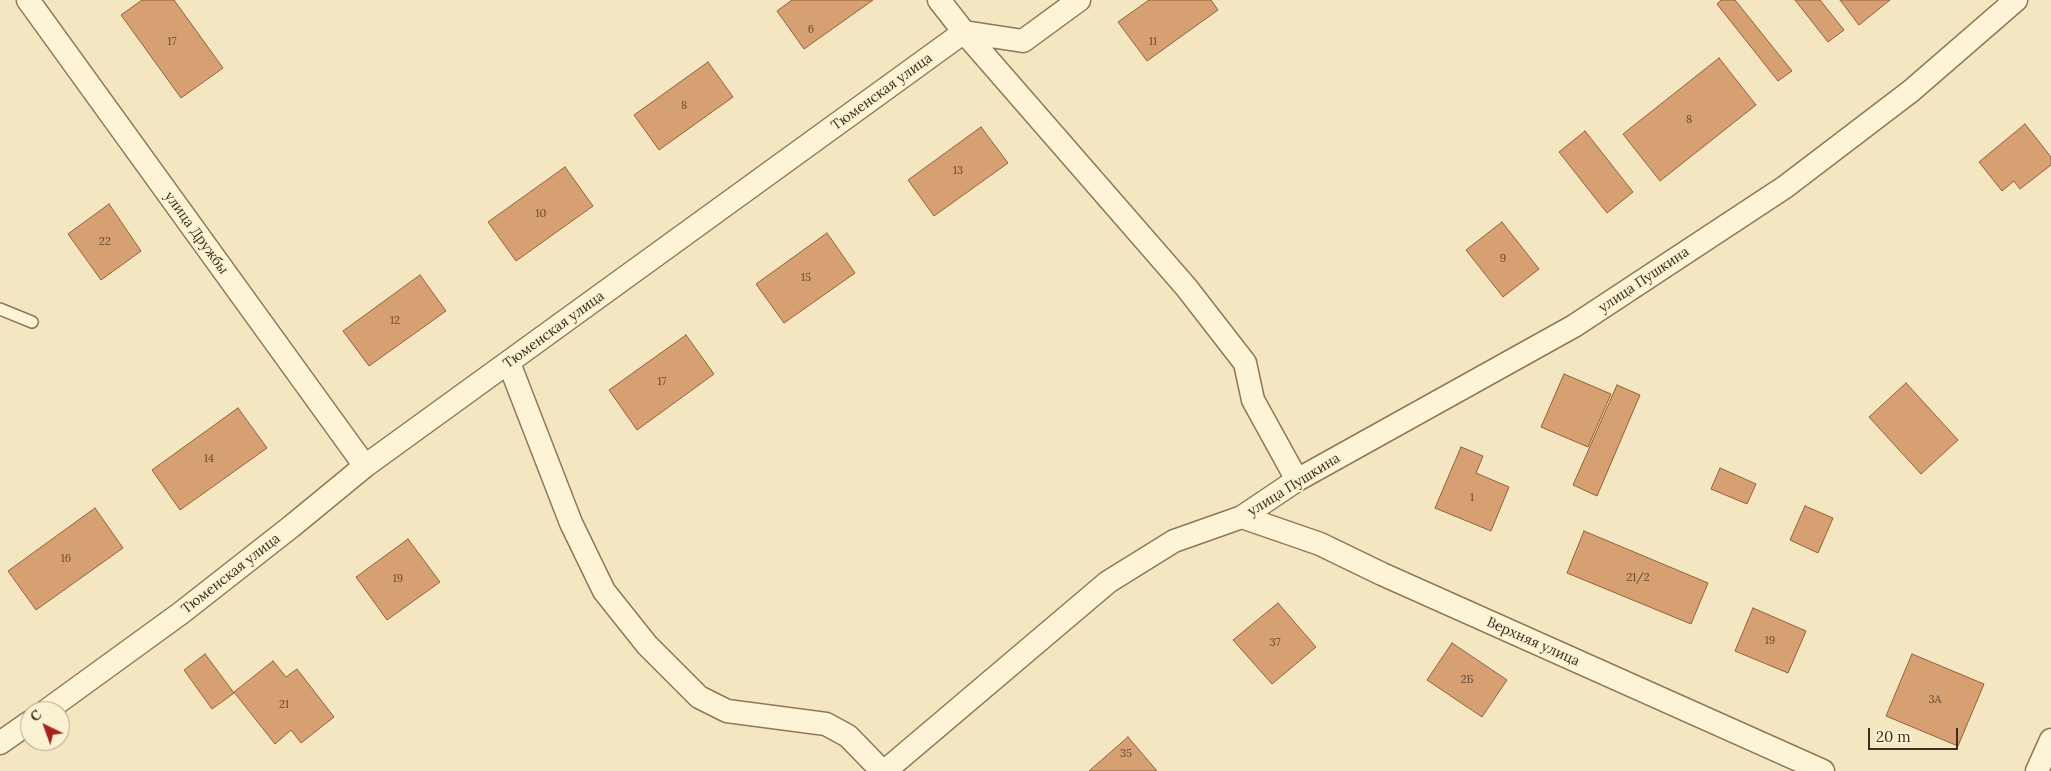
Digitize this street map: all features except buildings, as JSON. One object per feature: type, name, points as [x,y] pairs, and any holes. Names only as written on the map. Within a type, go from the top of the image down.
[{"type":"street","name":"улица Дружбы","points":[[28,0],[365,466]]},
{"type":"street","points":[[940,0],[964,32],[1186,287],[1245,363],[1253,400],[1297,480]]},
{"type":"street","points":[[964,32],[1023,41],[1079,0]]},
{"type":"street","name":"улица Пушкина","points":[[884,771],[1108,582],[1174,542],[1242,517],[1297,480],[1574,326],[1785,187],[1911,91],[2016,0]]},
{"type":"street","name":"Тюменская улица","points":[[60,701],[188,607],[365,466],[964,32]]},
{"type":"street","points":[[509,363],[571,523],[604,591],[647,645],[699,697],[727,711],[826,724],[848,736],[884,771]]},
{"type":"street","name":"Верхняя улица","points":[[1242,517],[1320,544],[1382,574],[1823,771]]},
{"type":"street","points":[[0,743],[20,729]]},
{"type":"street","points":[[2037,771],[2051,740]]},
{"type":"lane","points":[[0,309],[32,322]]}]
